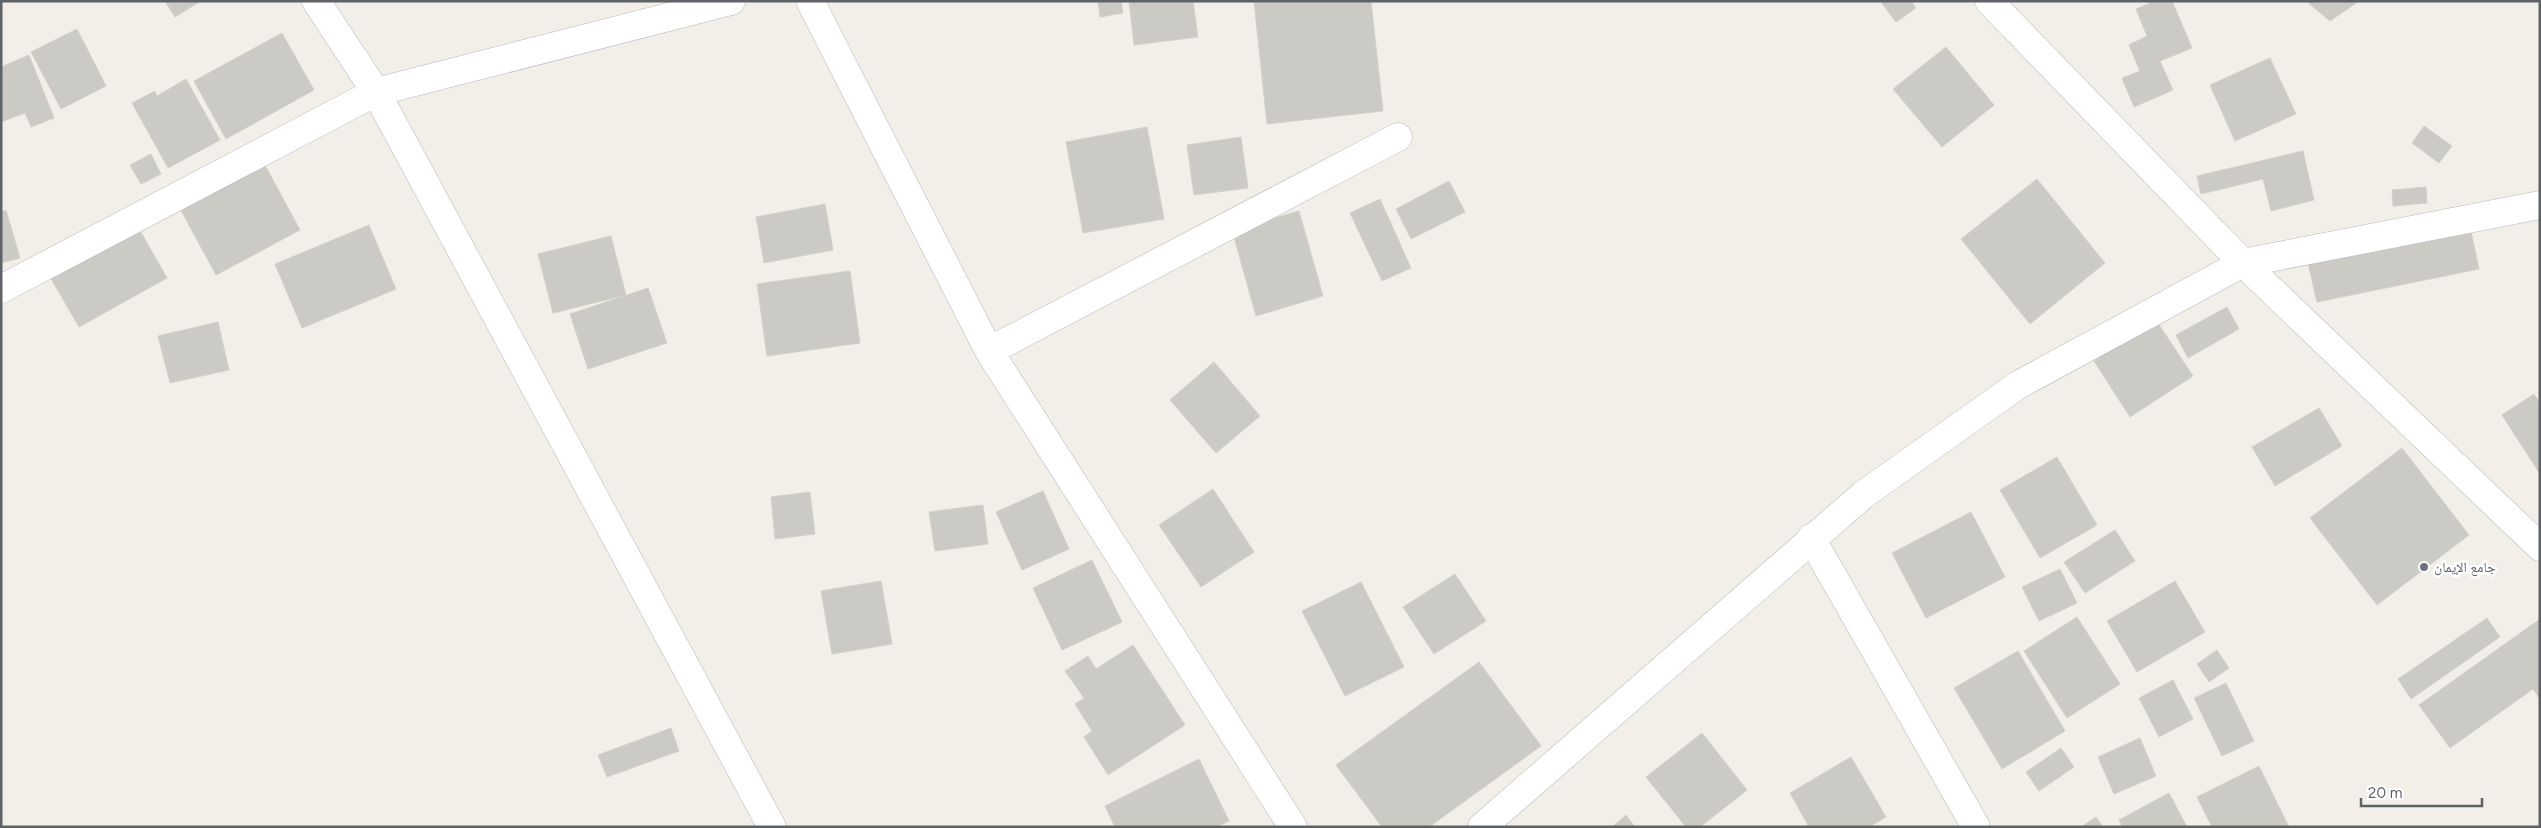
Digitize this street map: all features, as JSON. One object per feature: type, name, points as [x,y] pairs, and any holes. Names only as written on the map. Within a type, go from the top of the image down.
[{"type":"street","points":[[316,1],[376,92],[772,827]]},
{"type":"street","points":[[1,290],[376,92],[731,1]]},
{"type":"street","points":[[810,1],[989,351],[1293,827]]},
{"type":"street","points":[[1989,1],[2243,263],[2540,547]]},
{"type":"street","points":[[989,351],[1398,137]]},
{"type":"street","points":[[1482,827],[1811,538],[1863,495],[2018,385],[2243,263],[2540,205]]},
{"type":"street","points":[[1811,538],[1976,827]]},
{"type":"building","points":[[165,1],[201,1],[175,17]]},
{"type":"building","points":[[1098,1],[1121,1],[1123,13],[1100,17]]},
{"type":"building","points":[[1129,1],[1193,1],[1198,37],[1134,45]]},
{"type":"building","points":[[1254,1],[1371,1],[1383,111],[1267,124]]},
{"type":"building","points":[[1880,1],[1911,1],[1916,8],[1896,22]]},
{"type":"building","points":[[2154,1],[2172,1],[2192,48],[2160,61],[2173,90],[2134,107],[2122,78],[2140,71],[2129,45],[2147,36],[2136,9]]},
{"type":"building","points":[[2306,1],[2359,1],[2330,21]]},
{"type":"building","points":[[77,29],[106,86],[61,109],[31,52]]},
{"type":"building","points":[[282,33],[314,90],[226,139],[194,81]]},
{"type":"building","points":[[1946,47],[1994,105],[1942,147],[1893,89]]},
{"type":"building","points":[[29,55],[54,118],[31,127],[25,113],[1,122],[1,67]]},
{"type":"building","points":[[2270,58],[2296,114],[2235,141],[2210,85]]},
{"type":"building","points":[[186,79],[220,140],[168,168],[132,103],[155,91],[157,96]]},
{"type":"building","points":[[2424,126],[2452,146],[2439,163],[2412,143]]},
{"type":"building","points":[[1147,127],[1164,219],[1083,233],[1066,142]]},
{"type":"building","points":[[1241,137],[1248,188],[1194,195],[1187,145]]},
{"type":"building","points":[[2303,151],[2314,200],[2271,211],[2263,179],[2201,194],[2197,176]]},
{"type":"building","points":[[151,154],[161,174],[141,184],[130,165]]},
{"type":"building","points":[[260,156],[300,230],[216,275],[176,201]]},
{"type":"building","points":[[2037,179],[2105,263],[2030,324],[1961,239]]},
{"type":"building","points":[[1449,181],[1465,212],[1411,239],[1396,209]]},
{"type":"building","points":[[2426,187],[2427,203],[2393,206],[2392,190]]},
{"type":"building","points":[[1380,199],[1411,268],[1382,281],[1350,213]]},
{"type":"building","points":[[825,204],[833,250],[764,263],[756,217]]},
{"type":"building","points":[[6,210],[20,258],[1,263],[1,212]]},
{"type":"building","points":[[1299,211],[1323,296],[1256,316],[1232,230]]},
{"type":"building","points":[[130,213],[167,278],[79,327],[42,263]]},
{"type":"building","points":[[369,225],[396,289],[302,328],[275,264]]},
{"type":"building","points":[[2471,231],[2479,269],[2317,302],[2308,263]]},
{"type":"building","points":[[611,236],[626,295],[553,313],[538,254]]},
{"type":"building","points":[[850,271],[860,343],[767,356],[757,284]]},
{"type":"building","points":[[648,288],[667,343],[588,369],[570,314]]},
{"type":"building","points":[[2227,307],[2239,329],[2188,358],[2176,335]]},
{"type":"building","points":[[2156,320],[2193,376],[2130,417],[2094,361]]},
{"type":"building","points":[[218,322],[229,370],[170,383],[158,336]]},
{"type":"building","points":[[1214,362],[1260,416],[1216,453],[1170,400]]},
{"type":"building","points":[[2534,394],[2540,403],[2540,474],[2502,415]]},
{"type":"building","points":[[2319,408],[2342,446],[2275,486],[2252,447]]},
{"type":"building","points":[[2402,448],[2469,535],[2377,605],[2310,518]]},
{"type":"building","points":[[2057,457],[2097,525],[2040,558],[2000,490]]},
{"type":"building","points":[[1213,489],[1254,552],[1201,587],[1159,525]]},
{"type":"building","points":[[1043,491],[1069,549],[1022,570],[996,512]]},
{"type":"building","points":[[810,492],[815,534],[775,539],[771,497]]},
{"type":"building","points":[[983,505],[988,544],[935,551],[929,512]]},
{"type":"building","points":[[1971,512],[2005,577],[1926,618],[1892,553]]},
{"type":"building","points":[[2115,530],[2135,561],[2085,593],[2064,562]]},
{"type":"building","points":[[1092,560],[1122,622],[1062,650],[1033,588]]},
{"type":"building","points":[[2060,569],[2077,603],[2039,621],[2022,587]]},
{"type":"building","points":[[1455,574],[1486,621],[1434,654],[1403,607]]},
{"type":"building","points":[[881,581],[892,644],[832,654],[821,591]]},
{"type":"building","points":[[2175,581],[2205,632],[2137,672],[2107,621]]},
{"type":"building","points":[[1361,582],[1404,667],[1345,696],[1302,611]]},
{"type":"building","points":[[2077,617],[2120,684],[2067,718],[2024,651]]},
{"type":"building","points":[[2487,618],[2500,637],[2411,699],[2398,679]]},
{"type":"building","points":[[2540,619],[2540,699],[2533,689],[2450,748],[2419,705]]},
{"type":"building","points":[[1133,645],[1185,725],[1108,775],[1084,737],[1092,731],[1075,704],[1084,698],[1065,671],[1088,656],[1096,669]]},
{"type":"building","points":[[2217,650],[2229,668],[2209,682],[2197,664]]},
{"type":"building","points":[[2018,651],[2065,731],[2002,769],[1954,688]]},
{"type":"building","points":[[1479,662],[1541,746],[1429,827],[1382,827],[1336,765]]},
{"type":"building","points":[[2173,680],[2193,719],[2159,737],[2139,698]]},
{"type":"building","points":[[2226,683],[2254,741],[2222,756],[2194,698]]},
{"type":"building","points":[[671,728],[679,751],[607,777],[598,755]]},
{"type":"building","points":[[1702,733],[1747,790],[1700,827],[1686,827],[1646,777]]},
{"type":"building","points":[[2140,738],[2156,776],[2114,794],[2098,757]]},
{"type":"building","points":[[2061,748],[2074,767],[2039,791],[2026,772]]},
{"type":"building","points":[[1851,757],[1886,817],[1869,827],[1809,827],[1790,793]]},
{"type":"building","points":[[1199,759],[1229,821],[1216,827],[1115,827],[1105,806]]},
{"type":"building","points":[[2259,766],[2289,827],[2212,827],[2197,797]]},
{"type":"building","points":[[2169,793],[2187,827],[2122,827],[2119,820]]},
{"type":"building","points":[[1626,815],[1635,827],[1612,827]]},
{"type":"building","points":[[2096,817],[2103,827],[2081,827]]},
{"type":"place","name":"جامع الإيمان","points":[[2424,567]]}]
